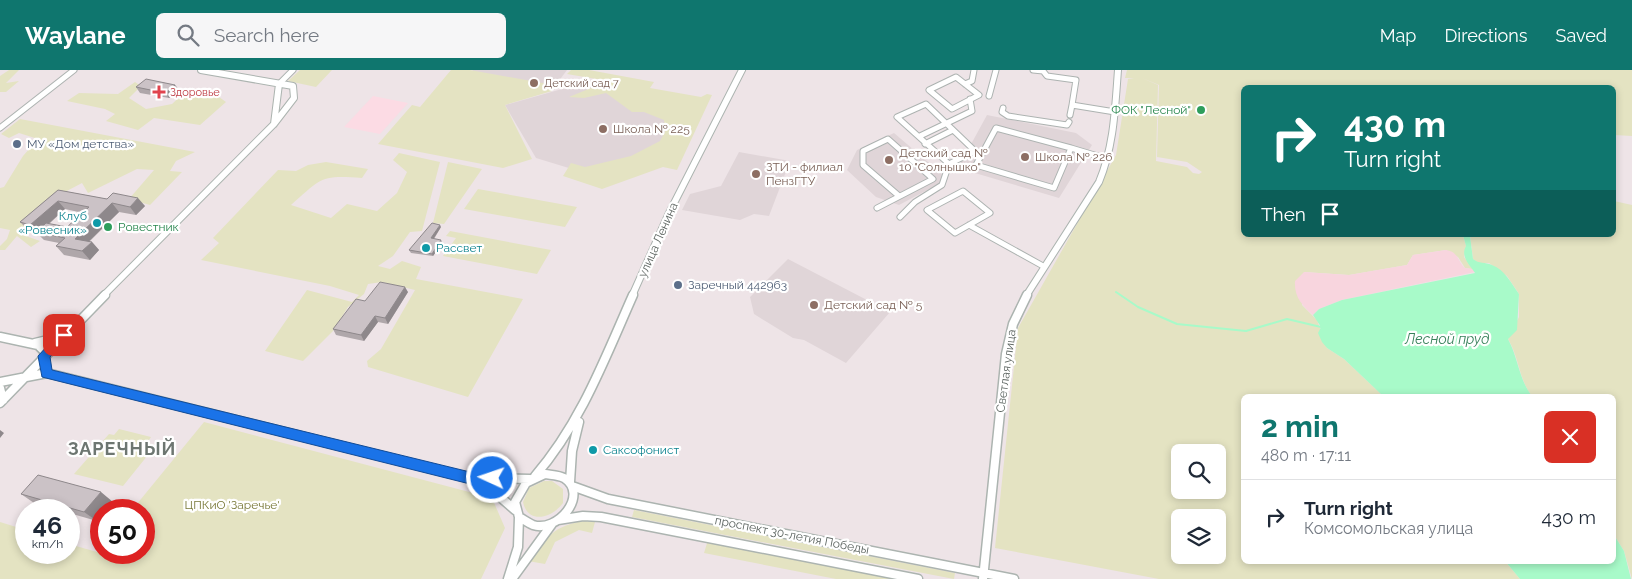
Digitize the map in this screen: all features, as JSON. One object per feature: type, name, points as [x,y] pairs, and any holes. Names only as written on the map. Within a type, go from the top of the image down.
[{"type":"main road","points":[[1,402],[64,335],[274,124],[294,98],[293,86],[200,70]]},
{"type":"main road","name":"улица Ленина","points":[[532,478],[555,453],[581,412],[669,214],[742,70]]},
{"type":"main road","name":"Светлая улица","points":[[983,576],[1006,354],[1021,303],[1099,182],[1108,159],[1115,112],[1118,70]]},
{"type":"main road","points":[[274,124],[279,84]]},
{"type":"main road","points":[[276,107],[283,108],[290,105]]},
{"type":"main road","points":[[30,343],[49,341],[64,335]]},
{"type":"main road","points":[[0,337],[30,343],[42,348],[47,373]]},
{"type":"main road","points":[[0,382],[39,373],[47,373],[466,477],[492,490],[533,525],[555,522]]},
{"type":"main road","points":[[0,388],[1,402]]},
{"type":"main road","name":"улица Ленина","points":[[571,484],[572,451],[581,412]]},
{"type":"main road","points":[[466,477],[532,478],[554,474],[571,484],[574,495],[572,504],[555,522],[512,579]]},
{"type":"main road","points":[[508,579],[518,547],[517,493],[532,478]]},
{"type":"main road","name":"проспект 30-летия Победы","points":[[571,484],[608,499],[983,576],[1014,579]]},
{"type":"main road","name":"проспект 30-летия Победы","points":[[555,522],[583,516],[601,517],[702,535],[918,579]]},
{"type":"street","points":[[0,128],[74,70]]},
{"type":"street","points":[[279,84],[293,70]]},
{"type":"street","points":[[965,84],[972,81],[974,70]]},
{"type":"street","points":[[989,96],[996,70]]},
{"type":"street","points":[[1033,70],[1043,71],[1047,76],[1076,80],[1070,115]]},
{"type":"street","points":[[952,108],[979,95],[956,77],[928,90],[962,116]]},
{"type":"street","points":[[920,136],[972,111],[970,99]]},
{"type":"street","points":[[900,217],[915,202],[942,186],[949,164],[975,150],[951,131],[948,123],[926,104],[897,117],[920,136],[924,144],[949,164]]},
{"type":"street","points":[[1072,105],[1115,112]]},
{"type":"street","points":[[1003,108],[1002,112],[1008,116],[1067,125],[1069,122]]},
{"type":"street","points":[[1071,148],[1054,188],[976,165],[996,128],[1071,148],[1108,159]]},
{"type":"street","points":[[924,144],[951,131]]},
{"type":"street","points":[[877,208],[933,179],[888,139],[863,151],[863,165],[899,196]]},
{"type":"street","points":[[963,191],[990,213],[969,225],[955,233],[927,210],[963,191]]},
{"type":"street","points":[[969,225],[1044,266]]},
{"type":"shaded area","name":"Детский сад 7","points":[[473,70],[567,70],[552,90],[469,75]]},
{"type":"shaded area","name":"Школа № 225","points":[[608,76],[638,90],[699,102],[674,152],[595,176],[536,158],[505,105]]},
{"type":"shaded area","points":[[373,96],[408,103],[380,134],[344,127]]},
{"type":"shaded area","name":"Школа № 226","points":[[987,115],[1076,133],[1092,145],[1059,198],[958,168]]},
{"type":"shaded area","name":"Детский сад № 10 \"Солнышко\"","points":[[894,133],[948,179],[899,205],[876,197],[847,170],[857,150]]},
{"type":"shaded area","name":"ЗТИ - филиал ПензГТУ","points":[[739,152],[790,161],[769,216],[754,214],[740,220],[682,210],[690,194],[721,186]]},
{"type":"shaded area","name":"Детский сад № 5","points":[[788,259],[890,312],[846,363],[804,340],[793,338],[754,314],[750,297]]},
{"type":"green space","points":[[9,70],[19,70],[6,83],[19,81],[6,92],[0,92],[0,76]]},
{"type":"green space","points":[[300,70],[332,70],[316,87],[288,81]]},
{"type":"green space","points":[[451,70],[470,70],[548,84],[552,91],[505,105],[532,159],[503,168],[378,144],[412,105],[420,107]]},
{"type":"green space","points":[[571,70],[589,70],[654,82],[650,88],[701,97],[707,94],[712,95],[677,170],[663,167],[602,189],[563,176],[571,163],[585,167],[631,156],[660,141],[665,132],[664,120],[644,112],[632,112],[606,93],[584,98],[569,97],[608,81],[567,74]]},
{"type":"green space","points":[[1127,70],[1632,70],[1632,136],[1616,135],[1616,85],[1241,85],[1241,237],[1464,237],[1466,246],[1464,257],[1475,272],[1472,269],[1465,268],[1458,257],[1446,250],[1413,255],[1407,265],[1349,275],[1304,272],[1302,305],[1317,320],[1327,348],[1344,359],[1381,394],[1241,394],[1241,564],[1508,564],[1520,579],[1159,579],[995,548],[1018,328],[1116,155],[1128,79],[1134,78],[1125,78]],"holes":[[[1142,78],[1159,85],[1157,157],[1187,162],[1202,172],[1199,174],[1193,173],[1187,167],[1156,161],[1158,85]]]},
{"type":"green space","points":[[135,82],[141,86],[129,98],[146,109],[172,104],[186,91],[219,97],[226,102],[200,125],[154,118],[138,130],[106,121],[115,114],[105,109],[67,101],[79,93],[118,94]]},
{"type":"green space","points":[[20,119],[195,152],[176,161],[170,171],[182,172],[150,205],[129,199],[154,170],[137,169],[88,193],[82,183],[63,193],[23,230],[26,236],[40,241],[31,247],[17,236],[5,250],[0,250],[0,246],[7,239],[10,230],[0,228],[0,188],[4,187],[23,156],[38,139],[19,133],[9,138],[1,134]]},
{"type":"green space","points":[[399,153],[440,162],[422,231],[410,232],[393,256],[378,266],[390,269],[402,261],[421,267],[416,279],[523,299],[468,397],[368,367],[367,361],[381,349],[415,290],[382,282],[368,284],[364,294],[348,307],[333,331],[303,361],[265,351],[307,290],[352,302],[359,295],[330,286],[201,260],[219,243],[213,238],[278,170],[296,171],[308,165],[326,162],[368,169],[362,178],[338,177],[322,180],[291,205],[331,218],[347,204],[377,211],[397,193],[407,172],[393,160]]},
{"type":"green space","points":[[448,162],[482,169],[444,224],[433,223]]},
{"type":"green space","points":[[478,189],[577,207],[565,227],[464,209]]},
{"type":"green space","points":[[1616,201],[1632,205],[1632,579],[1624,551],[1616,538],[1616,394],[1531,394],[1524,383],[1515,353],[1508,339],[1519,317],[1519,294],[1507,276],[1489,263],[1478,263],[1473,259],[1470,237],[1616,237]]},
{"type":"green space","points":[[450,231],[551,250],[537,274],[443,256],[456,238],[446,236]]},
{"type":"green space","name":"ЦПКиО 'Заречье'","points":[[204,422],[492,498],[505,528],[481,579],[0,579],[0,522],[15,527],[15,564],[80,564],[80,547],[90,550],[90,564],[155,564],[155,499],[141,499]]},
{"type":"green space","points":[[119,429],[151,437],[147,443],[156,445],[123,486],[74,474],[109,434],[114,435]]},
{"type":"green space","points":[[544,481],[552,481],[563,489],[563,503],[547,515],[535,516],[530,514],[523,502],[529,488]]},
{"type":"green space","points":[[634,510],[955,573],[954,579],[632,517]]},
{"type":"green space","points":[[584,521],[595,522],[592,533],[579,530],[555,542],[545,564],[528,561],[546,539],[558,529]]},
{"type":"green space","points":[[708,540],[900,579],[836,579],[704,553]]},
{"type":"sand","points":[[1446,250],[1456,255],[1465,268],[1472,269],[1475,272],[1342,300],[1319,309],[1313,315],[1297,296],[1295,281],[1304,272],[1349,275],[1407,265],[1413,255]]},
{"type":"water","name":"Лесной пруд","points":[[1464,237],[1470,237],[1473,259],[1501,270],[1519,294],[1517,330],[1508,339],[1521,376],[1531,394],[1381,394],[1344,359],[1327,348],[1322,342],[1318,333],[1321,327],[1313,315],[1319,309],[1342,300],[1475,273],[1468,264],[1464,254],[1466,246]]},
{"type":"water","points":[[1616,538],[1624,551],[1631,579],[1520,579],[1508,564],[1616,564]]},
{"type":"building","points":[[146,79],[175,85],[165,93],[136,87]]},
{"type":"building","points":[[58,190],[107,199],[113,193],[138,198],[130,207],[112,203],[75,239],[92,242],[82,251],[56,246],[65,238],[37,232],[46,223],[67,227],[89,207],[58,201],[30,225],[20,222]]},
{"type":"building","points":[[432,223],[440,225],[431,238],[441,240],[432,254],[409,250]]},
{"type":"building","points":[[380,282],[405,287],[385,318],[375,316],[361,335],[333,329],[356,299],[365,301]]},
{"type":"building","points":[[38,475],[101,492],[95,499],[90,499],[90,505],[84,512],[80,511],[80,499],[38,499],[21,494]]},
{"type":"waterway","points":[[1116,292],[1138,307],[1177,324],[1246,331],[1287,319],[1321,327]]},
{"type":"place","name":"Детский сад 7","points":[[534,83]]},
{"type":"place","name":"Здоровье","points":[[159,92]]},
{"type":"place","name":"ФОК \"Лесной\"","points":[[1201,110]]},
{"type":"place","name":"Школа № 225","points":[[603,129]]},
{"type":"place","name":"МУ «Дом детства»","points":[[17,144]]},
{"type":"place","name":"Школа № 226","points":[[1025,157]]},
{"type":"place","name":"Детский сад № 10 \"Солнышко\"","points":[[889,160]]},
{"type":"place","name":"ЗТИ - филиал ПензГТУ","points":[[756,174]]},
{"type":"place","name":"Клуб «Ровесник»","points":[[97,223]]},
{"type":"place","name":"Ровестник","points":[[108,227]]},
{"type":"place","name":"Рассвет","points":[[426,248]]},
{"type":"place","name":"Заречный 442963","points":[[678,285]]},
{"type":"place","name":"Детский сад № 5","points":[[814,305]]},
{"type":"place","name":"Саксофонист","points":[[593,450]]},
{"type":"district","name":"ЗАРЕЧНЫЙ","points":[[122,449]]},
{"type":"route","points":[[64,335],[44,356],[47,373],[466,477],[492,478]]}]
